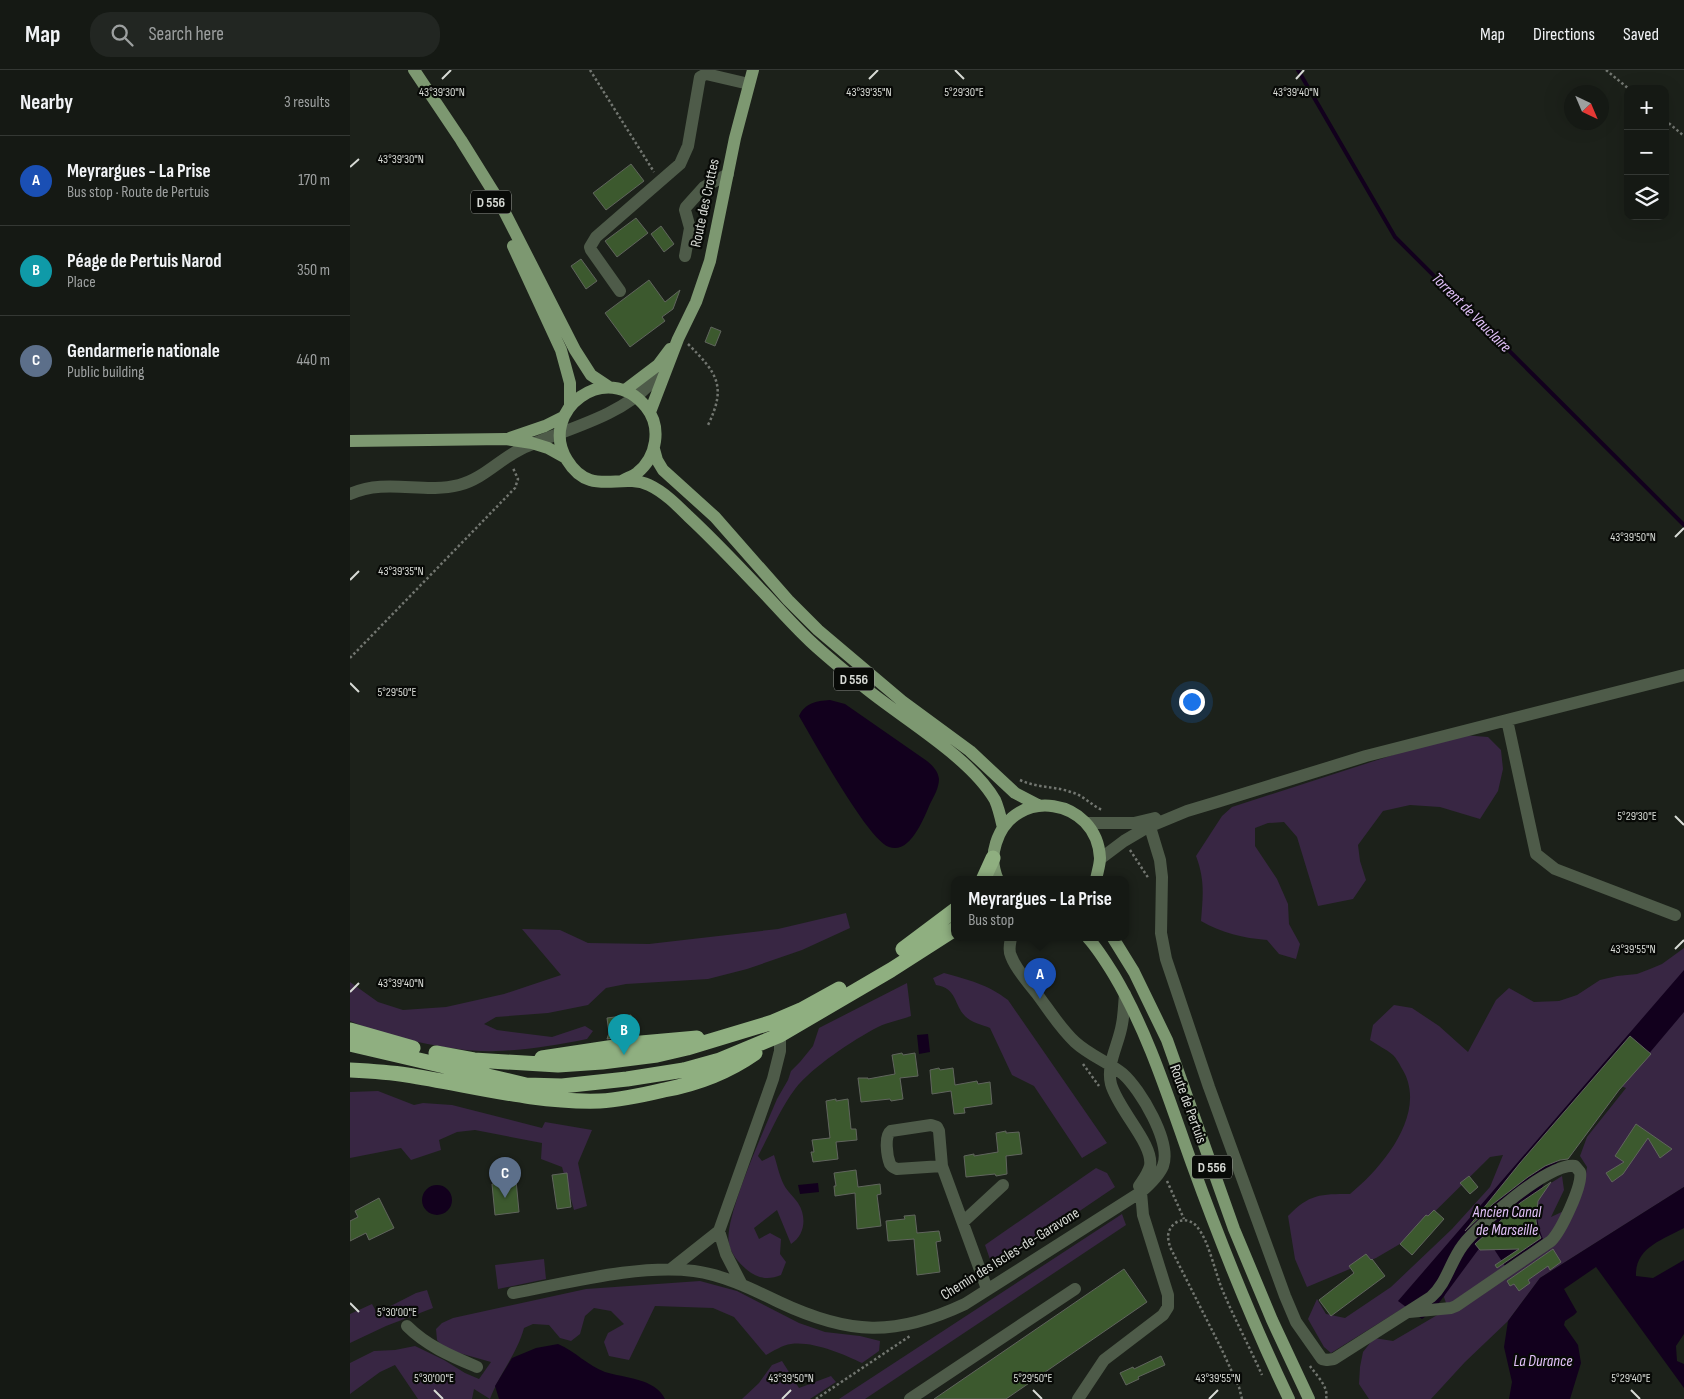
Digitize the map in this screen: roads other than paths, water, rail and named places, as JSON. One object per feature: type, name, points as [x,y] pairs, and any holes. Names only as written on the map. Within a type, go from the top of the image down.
[{"type":"highway","points":[[985,876],[993,858]]},
{"type":"highway","points":[[350,1030],[405,1047],[443,1055],[474,1060],[516,1061],[641,1043],[731,1035],[773,1022],[828,996],[879,966],[917,940],[951,913]]},
{"type":"highway","points":[[350,1070],[405,1074],[540,1098],[580,1101],[610,1100],[672,1089],[716,1075],[734,1067],[780,1035],[883,975],[951,932]]},
{"type":"highway","points":[[350,1044],[453,1067],[516,1076],[555,1076],[647,1065],[744,1050],[780,1035]]},
{"type":"main road","name":"D 556","points":[[414,70],[499,201],[575,350],[591,375],[608,387]]},
{"type":"main road","name":"Route des Crottes","points":[[679,338],[704,280],[710,261],[748,84],[753,70]]},
{"type":"main road","name":"D 556","points":[[422,82],[493,205],[548,320],[567,368],[570,383],[570,405]]},
{"type":"main road","points":[[630,393],[658,365],[679,338]]},
{"type":"main road","points":[[650,412],[679,338]]},
{"type":"main road","points":[[608,387],[630,393],[640,399],[650,412],[655,424],[654,450],[647,463],[636,474],[622,481],[609,483],[590,479],[573,469],[566,458],[560,438],[564,417],[570,405],[581,395],[594,389],[608,387]]},
{"type":"main road","points":[[506,439],[545,426],[564,417]]},
{"type":"main road","points":[[350,440],[506,439],[548,448],[566,458]]},
{"type":"main road","name":"D 556","points":[[654,450],[663,470],[715,517],[788,600],[818,630],[902,700],[970,751],[1015,793],[1040,806]]},
{"type":"main road","name":"D 556","points":[[622,481],[649,485],[675,504],[715,541],[809,641],[865,688],[963,764],[978,779],[995,801],[1003,828]]},
{"type":"main road","points":[[996,876],[993,858],[998,838],[1003,828],[1019,813],[1040,806],[1057,806],[1074,812],[1087,823],[1097,840],[1100,859],[1097,876]]},
{"type":"main road","name":"Route de Pertuis","points":[[1090,941],[1125,994],[1158,1068],[1235,1279],[1288,1399]]},
{"type":"main road","name":"Route de Pertuis","points":[[1115,941],[1134,972],[1167,1040],[1234,1229],[1272,1320],[1309,1399]]},
{"type":"street","points":[[620,291],[590,247],[599,235],[680,164],[686,154],[700,77],[706,74],[748,84]]},
{"type":"street","points":[[684,256],[690,228],[684,210],[704,187],[728,174]]},
{"type":"street","points":[[350,494],[370,487],[459,485],[482,475],[507,456],[600,416],[630,393]]},
{"type":"street","points":[[1087,823],[1134,823],[1187,811],[1366,756],[1684,675]]},
{"type":"street","points":[[1507,720],[1536,854],[1555,869],[1675,915]]},
{"type":"street","points":[[1100,859],[1124,841],[1187,811]]},
{"type":"street","points":[[1150,827],[1160,860],[1161,933],[1166,959],[1285,1296],[1296,1322],[1322,1359],[1334,1359],[1409,1312],[1438,1291],[1462,1246],[1481,1224],[1504,1204],[1537,1181],[1565,1166],[1573,1165],[1578,1169],[1581,1175],[1580,1183],[1561,1226],[1551,1240],[1456,1306],[1409,1312]]},
{"type":"street","points":[[1010,941],[1010,955],[1017,969],[1061,1026],[1076,1042],[1094,1056],[1110,1065],[1134,1086],[1148,1109],[1160,1136],[1165,1155],[1161,1169],[1141,1192],[1114,1208]]},
{"type":"street","points":[[1114,1208],[1137,1188],[1146,1177],[1150,1166],[1150,1154],[1146,1144],[1118,1102],[1111,1083],[1110,1065],[1123,1022],[1125,994]]},
{"type":"street","points":[[670,1270],[719,1231],[773,1079],[780,1051],[780,1035]]},
{"type":"street","points":[[942,1166],[894,1168],[890,1164],[886,1138],[888,1133],[931,1125],[939,1130],[942,1166],[987,1289]]},
{"type":"street","points":[[963,1222],[1003,1185]]},
{"type":"street","points":[[1078,1399],[1104,1360],[1163,1315],[1168,1306],[1167,1290],[1143,1215],[1141,1192]]},
{"type":"street","name":"Chemin des Iscles-de-Garavone","points":[[513,1293],[632,1272],[694,1271],[742,1285],[805,1315],[861,1328],[902,1326],[941,1315],[965,1304],[1114,1208]]},
{"type":"street","points":[[719,1231],[726,1254],[742,1285]]},
{"type":"street","points":[[910,1399],[1074,1289]]},
{"type":"street","points":[[407,1326],[432,1346],[477,1366]]},
{"type":"water","points":[[830,700],[845,704],[927,761],[936,771],[939,779],[936,792],[920,826],[910,841],[903,846],[897,848],[889,847],[868,827],[841,788],[799,716],[808,705]]},
{"type":"water","name":"Ancien Canal de Marseille","points":[[1684,970],[1684,1012],[1550,1171],[1539,1197],[1537,1213],[1543,1239],[1505,1266],[1492,1246],[1481,1246],[1433,1311],[1422,1319],[1398,1301]]},
{"type":"water","points":[[928,1034],[930,1052],[919,1054],[917,1035]]},
{"type":"water","points":[[818,1183],[819,1192],[800,1194],[798,1185]]},
{"type":"water","points":[[437,1185],[448,1189],[452,1200],[448,1211],[437,1215],[426,1211],[422,1200],[426,1189]]},
{"type":"water","name":"La Durance","points":[[1684,1187],[1684,1228],[1659,1241],[1645,1251],[1637,1266],[1636,1276],[1653,1278],[1684,1260],[1684,1334],[1676,1346],[1677,1361],[1684,1364],[1684,1388],[1596,1267],[1564,1289],[1577,1312],[1565,1321],[1564,1325],[1578,1345],[1581,1363],[1570,1399],[1509,1399],[1512,1382],[1504,1347],[1508,1321],[1540,1278]]},
{"type":"water","points":[[558,1344],[605,1372],[647,1383],[660,1392],[665,1399],[499,1399],[495,1386],[512,1358],[536,1348]]},
{"type":"waterway","name":"Torrent de Vauclaire","points":[[1298,70],[1395,237],[1684,525]]},
{"type":"place","name":"Meyrargues - La Prise","points":[[1040,999]]},
{"type":"place","name":"Péage de Pertuis Narod","points":[[624,1055]]},
{"type":"place","name":"Gendarmerie nationale","points":[[505,1198]]}]
